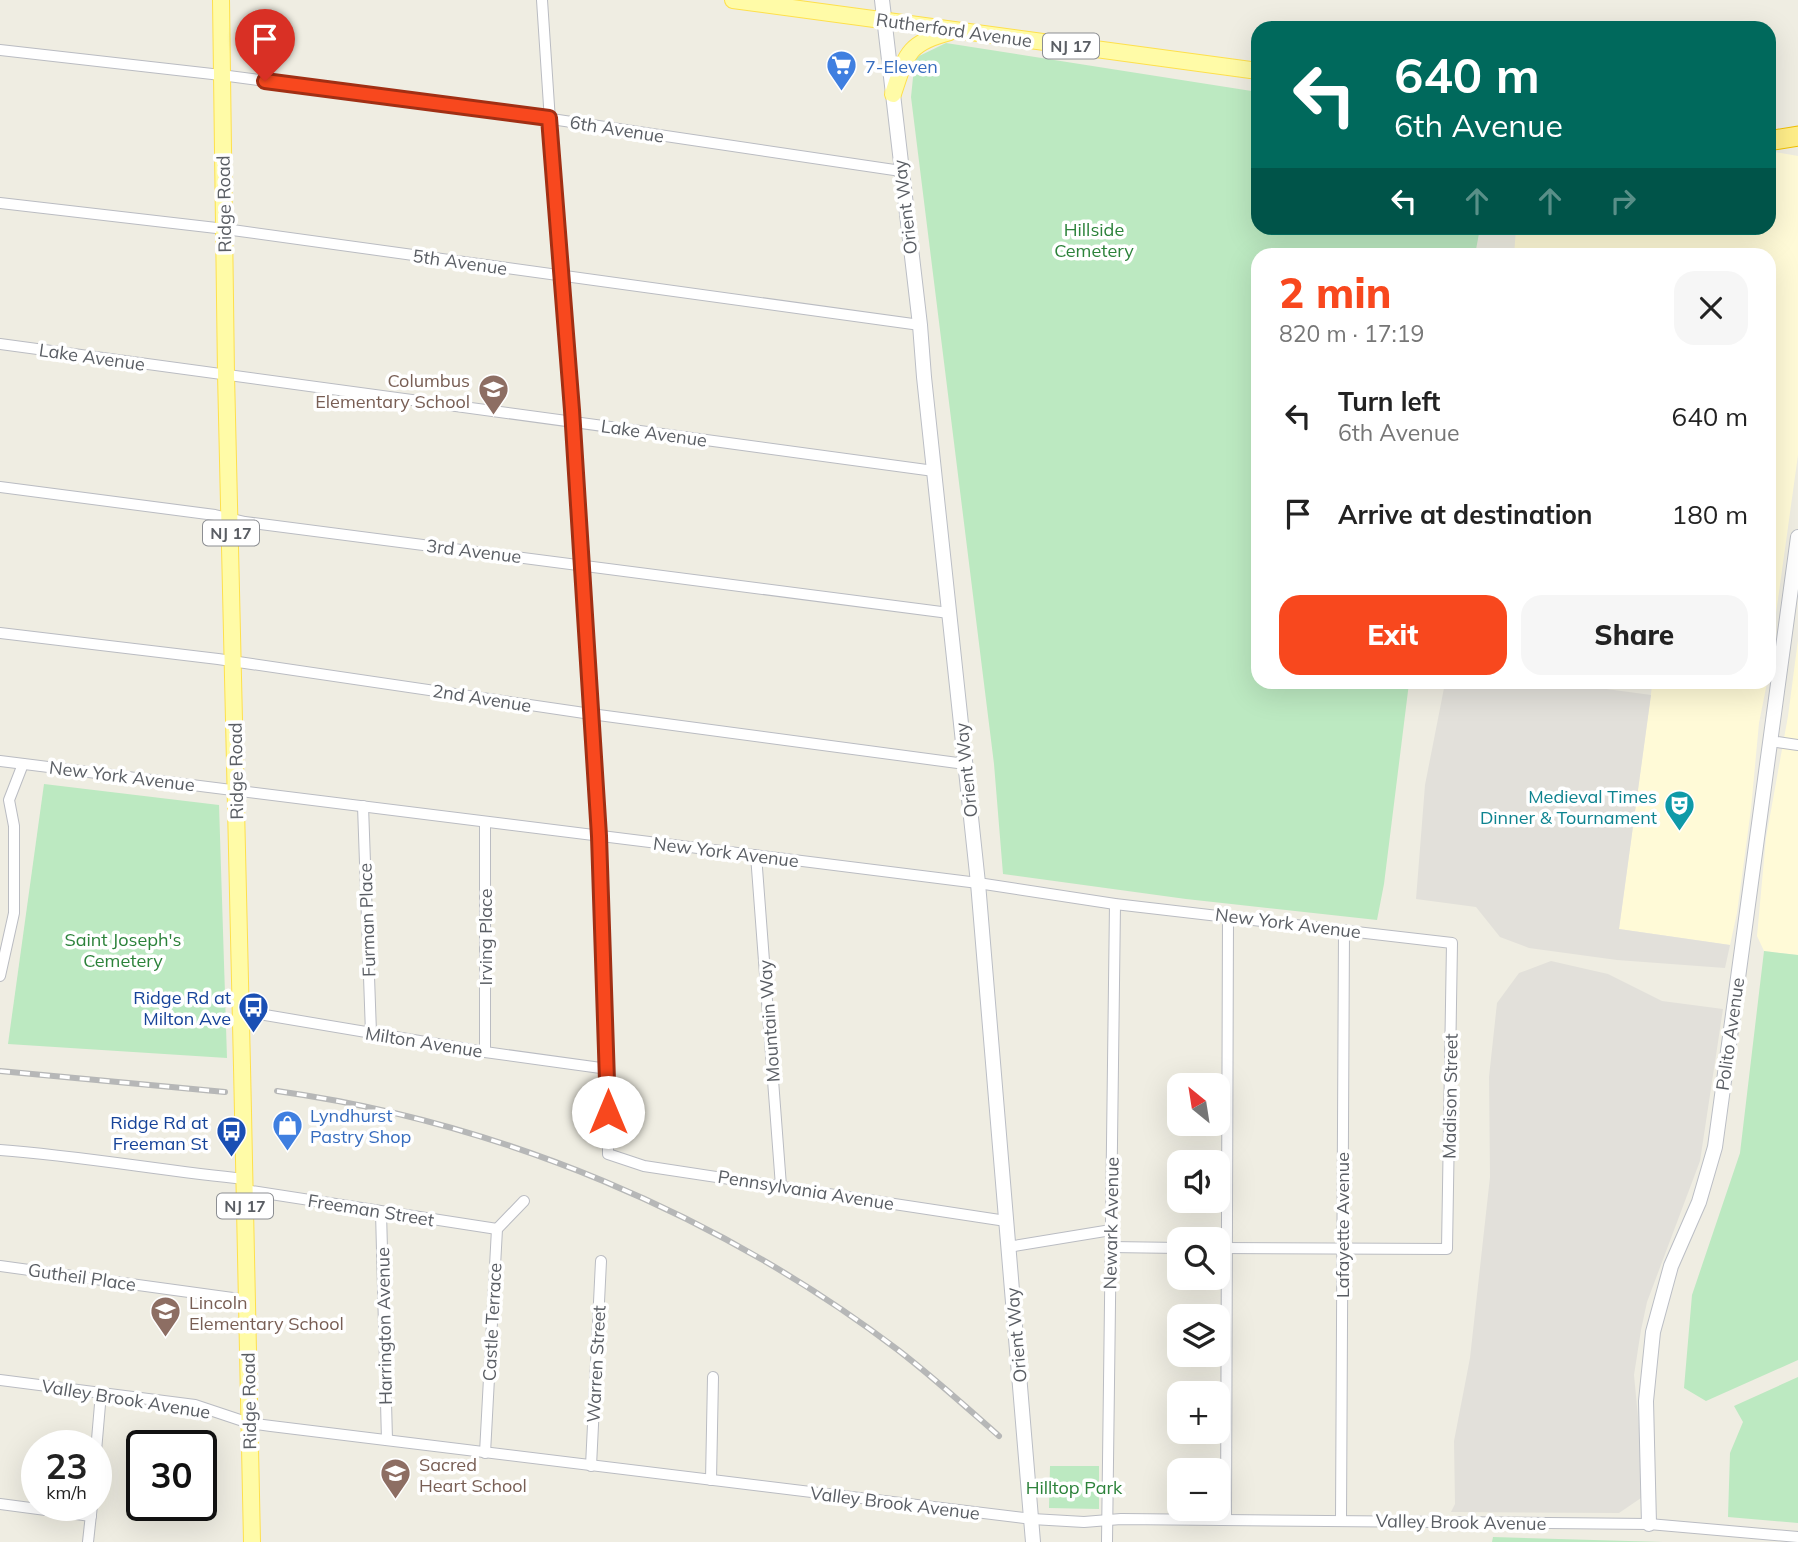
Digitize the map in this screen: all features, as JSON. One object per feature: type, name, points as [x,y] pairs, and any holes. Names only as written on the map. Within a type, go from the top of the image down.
[{"type":"highway","points":[[1776,139],[1798,136]]},
{"type":"main road","name":"Ridge Road","points":[[221,0],[226,374],[252,1542]]},
{"type":"main road","name":"Rutherford Avenue","points":[[733,0],[1251,70]]},
{"type":"main road","points":[[893,94],[911,49],[933,37],[958,30]]},
{"type":"main road","points":[[1776,140],[1798,144]]},
{"type":"street","points":[[542,0],[560,275],[573,421],[599,836],[608,1069]]},
{"type":"street","name":"Orient Way","points":[[882,0],[920,325],[978,883],[1033,1542]]},
{"type":"street","name":"6th Avenue","points":[[0,50],[221,75],[549,118],[901,172]]},
{"type":"street","name":"5th Avenue","points":[[0,203],[225,229],[920,325]]},
{"type":"street","name":"Lake Avenue","points":[[0,344],[934,471]]},
{"type":"street","name":"3rd Avenue","points":[[0,486],[949,613]]},
{"type":"street","name":"Polito Avenue","points":[[1649,1524],[1646,1401],[1653,1332],[1671,1266],[1699,1202],[1714,1147],[1798,537]]},
{"type":"street","name":"2nd Avenue","points":[[0,633],[234,662],[591,714],[965,764]]},
{"type":"street","points":[[1770,741],[1798,745]]},
{"type":"street","name":"New York Avenue","points":[[0,761],[978,883],[1115,904],[1452,943]]},
{"type":"street","points":[[0,976],[14,913],[15,843],[9,800],[23,764]]},
{"type":"street","name":"Furman Place","points":[[363,806],[371,1033]]},
{"type":"street","name":"Irving Place","points":[[485,821],[485,1052]]},
{"type":"street","name":"Mountain Way","points":[[756,855],[781,1186]]},
{"type":"street","name":"Newark Avenue","points":[[1107,1542],[1115,904]]},
{"type":"street","points":[[1222,1227],[1228,916]]},
{"type":"street","name":"Lafayette Avenue","points":[[1341,1521],[1343,930]]},
{"type":"street","name":"Madison Street","points":[[1342,1250],[1447,1249],[1452,943]]},
{"type":"street","name":"Milton Avenue","points":[[241,1012],[608,1069]]},
{"type":"street","name":"Pennsylvania Avenue","points":[[608,1069],[608,1154],[644,1166],[1006,1221]]},
{"type":"street","name":"Freeman Street","points":[[0,1150],[89,1158],[381,1212],[497,1229]]},
{"type":"street","points":[[497,1229],[524,1201]]},
{"type":"street","name":"Harrington Avenue","points":[[381,1212],[387,1440]]},
{"type":"street","name":"Castle Terrace","points":[[485,1453],[497,1229]]},
{"type":"street","points":[[1008,1247],[1111,1230]]},
{"type":"street","points":[[1111,1247],[1167,1248]]},
{"type":"street","points":[[1230,1248],[1342,1250]]},
{"type":"street","name":"Warren Street","points":[[592,1466],[601,1261]]},
{"type":"street","name":"Gutheil Place","points":[[0,1266],[247,1300]]},
{"type":"street","points":[[1223,1290],[1225,1458]]},
{"type":"street","points":[[711,1480],[713,1377]]},
{"type":"street","name":"Valley Brook Avenue","points":[[0,1380],[195,1405],[249,1423],[1032,1519],[1084,1522],[1167,1519]]},
{"type":"street","points":[[98,1430],[101,1393]]},
{"type":"street","points":[[0,1504],[21,1505]]},
{"type":"street","name":"Valley Brook Avenue","points":[[1230,1519],[1649,1524],[1798,1538]]},
{"type":"street","points":[[89,1542],[90,1521]]},
{"type":"shaded area","points":[[1776,152],[1798,156],[1798,455],[1776,614],[1776,248],[1515,248],[1515,235],[1776,235]]},
{"type":"shaded area","points":[[1798,640],[1798,955],[1764,951],[1757,936],[1766,838],[1788,716]]},
{"type":"shaded area","points":[[1444,689],[1606,689],[1651,695],[1619,929],[1730,945],[1725,968],[1617,960],[1529,948],[1500,937],[1476,907],[1416,899],[1425,785]]},
{"type":"shaded area","points":[[1652,689],[1766,689],[1759,723],[1737,913],[1730,945],[1619,929]]},
{"type":"shaded area","points":[[1551,961],[1608,974],[1662,1001],[1723,1009],[1700,1161],[1647,1302],[1641,1330],[1634,1375],[1640,1438],[1641,1498],[1619,1513],[1451,1512],[1455,1504],[1454,1441],[1470,1358],[1490,1177],[1489,1077],[1497,1003],[1519,973]]},
{"type":"green space","name":"Hillside Cemetery","points":[[946,43],[1251,91],[1251,235],[1479,235],[1476,248],[1251,248],[1251,689],[1408,689],[1384,884],[1377,920],[1186,899],[1003,874],[994,764],[911,97],[915,58]]},
{"type":"green space","name":"Saint Joseph's Cemetery","points":[[44,784],[219,805],[227,1058],[8,1044]]},
{"type":"green space","points":[[1764,951],[1798,955],[1798,1360],[1706,1401],[1684,1388],[1692,1295],[1740,1153]]},
{"type":"green space","points":[[1798,1377],[1798,1523],[1728,1517],[1730,1453],[1743,1422],[1734,1406]]},
{"type":"green space","name":"Hilltop Park","points":[[1050,1466],[1099,1466],[1099,1509],[1049,1508]]},
{"type":"green space","points":[[1493,1537],[1663,1542],[1492,1542]]},
{"type":"railway","points":[[0,1071],[225,1092]]},
{"type":"railway","points":[[277,1091],[360,1105],[443,1125],[604,1181],[681,1216],[757,1257],[829,1301],[911,1360],[999,1436]]},
{"type":"place","name":"7-Eleven","points":[[842,93]]},
{"type":"place","name":"Columbus Elementary School","points":[[493,417]]},
{"type":"place","name":"Medieval Times Dinner & Tournament","points":[[1680,833]]},
{"type":"place","name":"Ridge Rd at Milton Ave","points":[[254,1034]]},
{"type":"place","name":"Lyndhurst Pastry Shop","points":[[287,1152]]},
{"type":"place","name":"Ridge Rd at Freeman St","points":[[231,1159]]},
{"type":"place","name":"Lincoln Elementary School","points":[[166,1339]]},
{"type":"place","name":"Sacred Heart School","points":[[396,1501]]},
{"type":"route","points":[[265,81],[549,118],[572,410],[599,836],[608,1112]]}]
